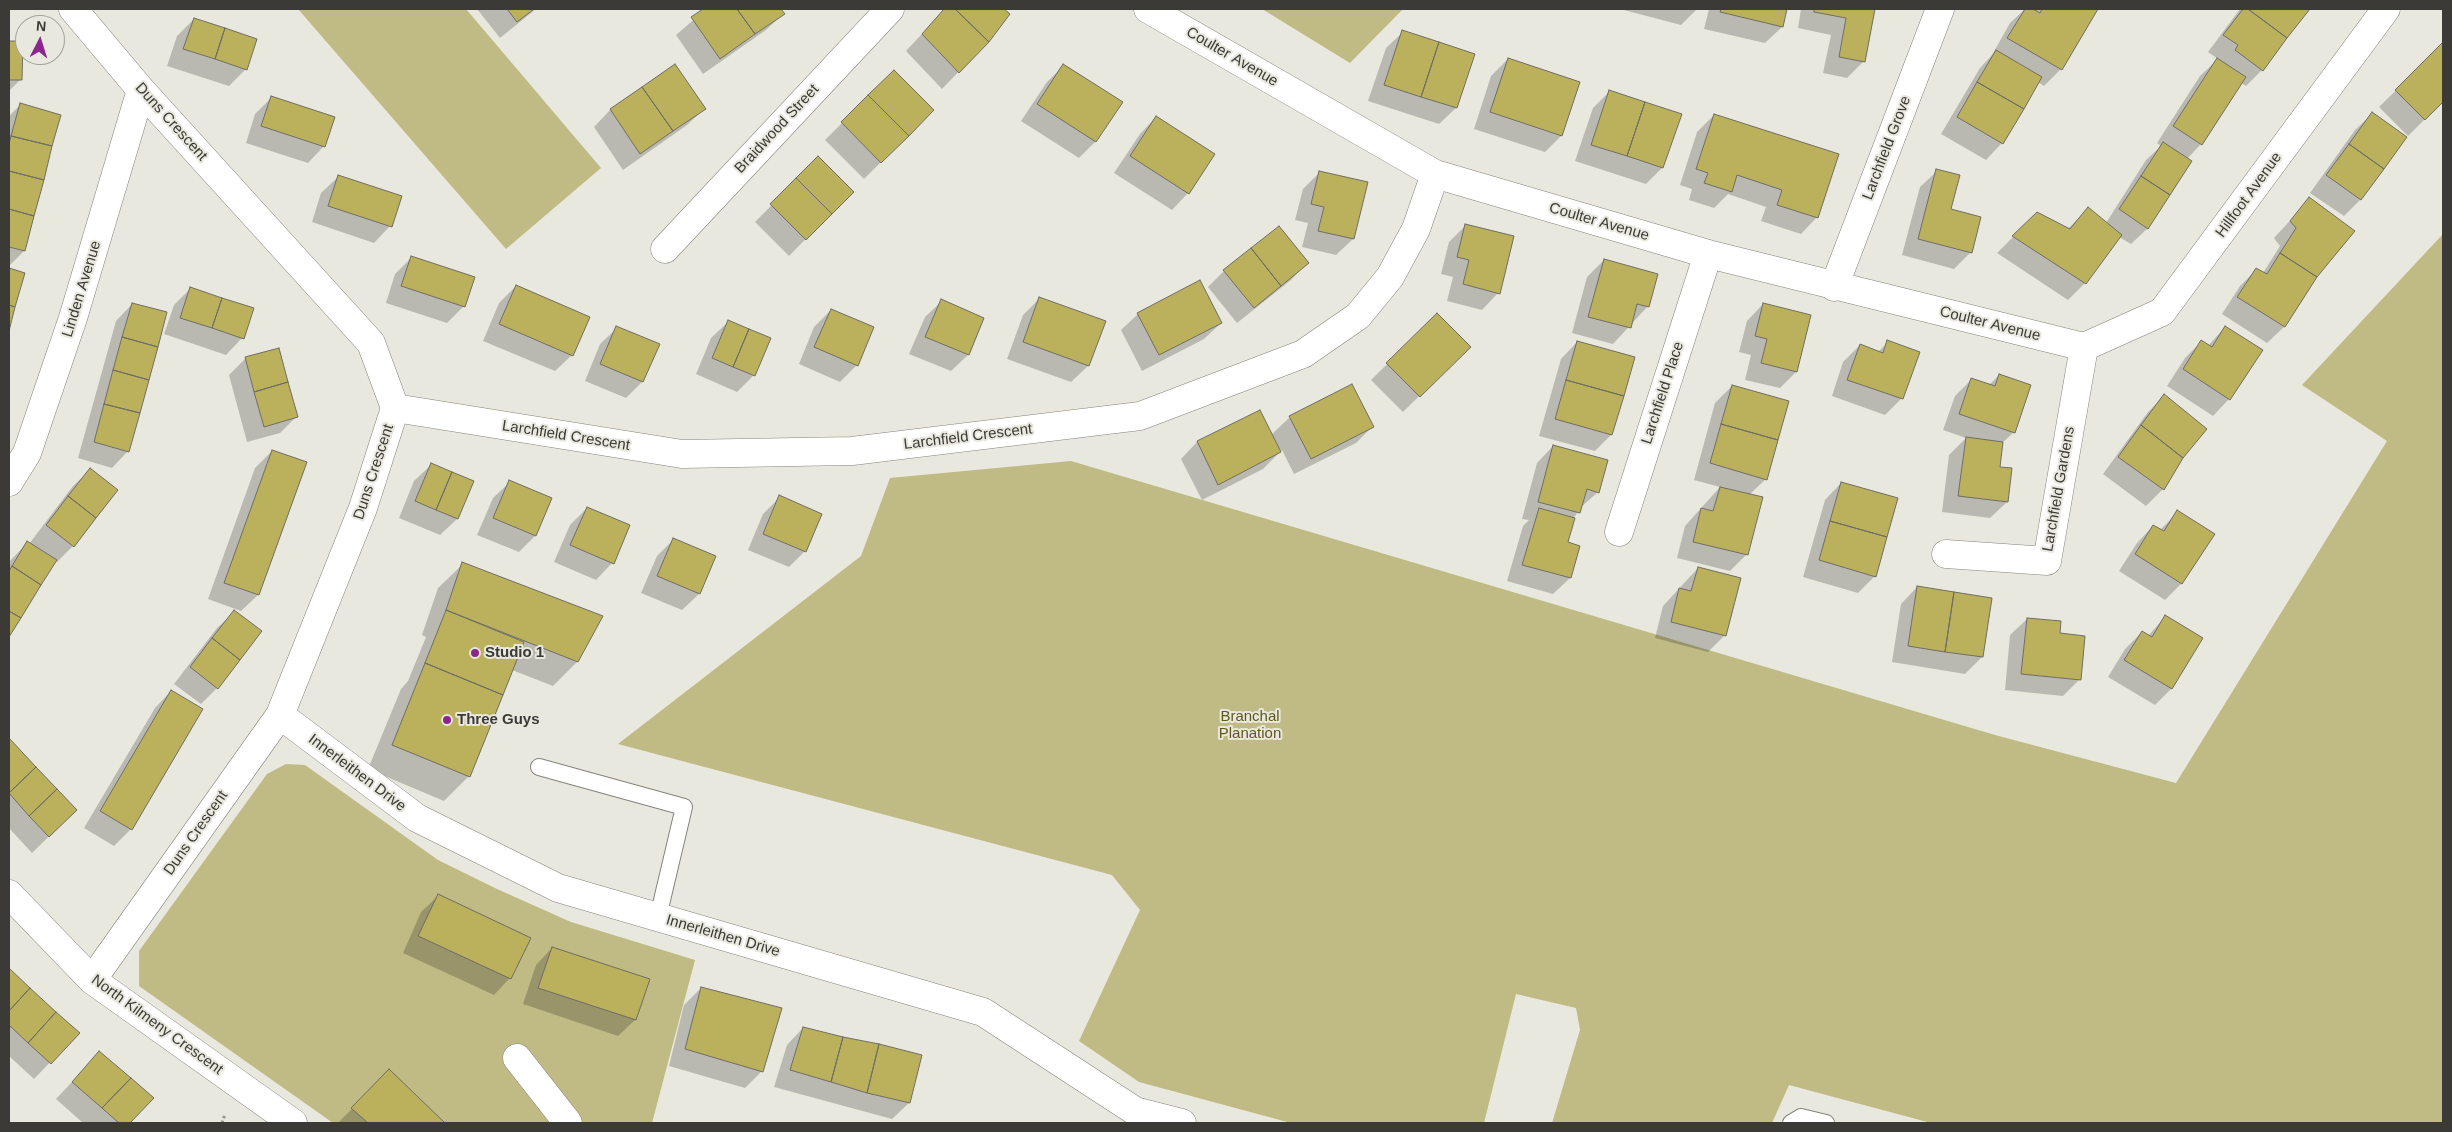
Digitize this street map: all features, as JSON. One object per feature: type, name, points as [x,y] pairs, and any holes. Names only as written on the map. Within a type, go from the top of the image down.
[{"type":"street","name":"Duns Crescent","points":[[73,9],[141,90],[371,343],[395,408],[363,508],[280,715],[92,980]]},
{"type":"street","name":"Braidwood Street","points":[[665,249],[890,9]]},
{"type":"street","name":"Coulter Avenue","points":[[1148,9],[1435,174],[1708,254],[1834,287],[2084,347]]},
{"type":"street","name":"Larchfield Grove","points":[[1834,287],[1940,9]]},
{"type":"street","name":"Hillfoot Avenue","points":[[2084,347],[2162,312],[2386,9]]},
{"type":"street","name":"Linden Avenue","points":[[9,482],[27,453],[73,318],[141,90]]},
{"type":"street","name":"Larchfield Crescent","points":[[395,408],[682,454],[852,452],[1140,416],[1303,354],[1358,316],[1390,278],[1416,229],[1435,174]]},
{"type":"street","name":"Larchfield Place","points":[[1619,532],[1708,254]]},
{"type":"street","name":"Larchfield Gardens","points":[[1946,554],[2047,561],[2084,347]]},
{"type":"street","name":"Innerleithen Drive","points":[[280,715],[417,818],[558,888],[983,1012],[1135,1111],[1182,1123]]},
{"type":"street","name":"North Kilmeny Crescent","points":[[9,894],[92,980],[293,1123]]},
{"type":"street","points":[[517,1058],[568,1123]]},
{"type":"lane","points":[[539,767],[684,808],[658,917]]},
{"type":"lane","points":[[1791,1123],[1801,1117],[1826,1123]]},
{"type":"green space","points":[[298,9],[466,9],[601,168],[506,249]]},
{"type":"green space","points":[[1262,9],[1403,9],[1350,63]]},
{"type":"green space","name":"Branchal Planation","points":[[2443,234],[2443,1123],[1931,1123],[1789,1085],[1772,1123],[1552,1123],[1580,1030],[1576,1008],[1516,994],[1484,1123],[1291,1123],[1139,1082],[1079,1041],[1140,910],[1112,875],[618,744],[861,556],[890,478],[1071,461],[1995,735],[2176,783],[2387,441],[2302,385]]},
{"type":"green space","points":[[286,764],[305,765],[438,860],[497,889],[571,922],[695,960],[652,1123],[333,1123],[139,986],[139,951],[267,774]]},
{"type":"building","points":[[507,9],[534,9],[517,22]]},
{"type":"building","points":[[703,9],[737,9],[755,34],[720,59],[691,17]]},
{"type":"building","points":[[737,9],[781,9],[785,14],[755,34]]},
{"type":"building","points":[[944,9],[955,9],[989,42],[959,73],[922,34]]},
{"type":"building","points":[[955,9],[1004,9],[1010,14],[989,42]]},
{"type":"building","points":[[1721,9],[1787,9],[1783,27],[1720,12]]},
{"type":"building","points":[[1814,9],[1875,9],[1865,62],[1839,57],[1846,18],[1814,12]]},
{"type":"building","points":[[2025,9],[2033,9],[2040,13],[2042,9],[2098,9],[2062,70],[2007,38]]},
{"type":"building","points":[[2243,9],[2248,9],[2287,38],[2263,71],[2235,50],[2238,45],[2223,35]]},
{"type":"building","points":[[2248,9],[2310,9],[2287,38]]},
{"type":"building","points":[[194,18],[225,28],[215,59],[183,49]]},
{"type":"building","points":[[225,28],[257,39],[247,70],[215,59]]},
{"type":"building","points":[[1402,30],[1439,42],[1421,97],[1384,85]]},
{"type":"building","points":[[9,41],[15,41],[15,65],[22,65],[22,80],[9,80]]},
{"type":"building","points":[[1439,42],[1475,54],[1457,108],[1421,97]]},
{"type":"building","points":[[2443,42],[2443,102],[2425,120],[2395,90]]},
{"type":"building","points":[[1996,50],[2042,77],[2024,109],[1977,82]]},
{"type":"building","points":[[1508,58],[1580,82],[1562,136],[1490,112]]},
{"type":"building","points":[[2217,58],[2246,77],[2202,145],[2173,126]]},
{"type":"building","points":[[675,64],[706,109],[673,131],[642,87]]},
{"type":"building","points":[[1063,64],[1123,102],[1096,142],[1037,104]]},
{"type":"building","points":[[894,70],[934,110],[909,136],[868,95]]},
{"type":"building","points":[[1977,82],[2024,109],[2003,144],[1957,117]]},
{"type":"building","points":[[642,87],[673,131],[640,154],[610,109]]},
{"type":"building","points":[[1609,90],[1645,102],[1627,156],[1591,145]]},
{"type":"building","points":[[868,95],[909,136],[881,163],[841,122]]},
{"type":"building","points":[[271,96],[335,117],[325,147],[261,126]]},
{"type":"building","points":[[1645,102],[1682,114],[1663,168],[1627,156]]},
{"type":"building","points":[[20,103],[61,115],[52,146],[11,136]]},
{"type":"building","points":[[2372,112],[2407,137],[2384,169],[2349,144]]},
{"type":"building","points":[[1714,114],[1839,154],[1818,218],[1777,205],[1782,190],[1737,175],[1732,192],[1704,183],[1708,173],[1696,169]]},
{"type":"building","points":[[1156,116],[1215,154],[1189,194],[1130,156]]},
{"type":"building","points":[[11,136],[52,146],[44,180],[9,171],[9,144]]},
{"type":"building","points":[[2163,142],[2192,161],[2170,195],[2141,176]]},
{"type":"building","points":[[2349,144],[2384,169],[2361,200],[2326,175]]},
{"type":"building","points":[[818,156],[854,192],[832,214],[796,178]]},
{"type":"building","points":[[1936,169],[1960,175],[1951,209],[1981,217],[1972,253],[1918,239]]},
{"type":"building","points":[[9,171],[44,180],[34,216],[9,209]]},
{"type":"building","points":[[1319,171],[1368,182],[1354,239],[1318,231],[1324,207],[1311,204]]},
{"type":"building","points":[[338,175],[402,196],[392,227],[328,206]]},
{"type":"building","points":[[2141,176],[2170,195],[2148,229],[2119,209]]},
{"type":"building","points":[[796,178],[832,214],[806,240],[770,204]]},
{"type":"building","points":[[2309,197],[2355,231],[2317,277],[2280,253],[2296,228],[2290,221]]},
{"type":"building","points":[[2088,207],[2122,235],[2086,284],[2012,236],[2037,212],[2070,229]]},
{"type":"building","points":[[9,209],[34,216],[25,251],[9,247]]},
{"type":"building","points":[[1465,224],[1514,236],[1500,294],[1463,284],[1469,260],[1457,257]]},
{"type":"building","points":[[1279,226],[1309,263],[1281,286],[1251,248]]},
{"type":"building","points":[[1251,248],[1281,286],[1254,308],[1223,270]]},
{"type":"building","points":[[2280,253],[2317,277],[2285,327],[2237,297],[2256,268],[2267,274]]},
{"type":"building","points":[[411,256],[475,277],[465,307],[401,286]]},
{"type":"building","points":[[1604,259],[1658,274],[1649,307],[1637,304],[1631,328],[1588,317]]},
{"type":"building","points":[[9,268],[25,273],[15,307],[9,305]]},
{"type":"building","points":[[1200,280],[1222,323],[1159,355],[1137,313]]},
{"type":"building","points":[[516,285],[590,317],[573,356],[499,324]]},
{"type":"building","points":[[190,287],[222,298],[212,328],[180,318]]},
{"type":"building","points":[[1039,297],[1106,321],[1089,366],[1023,342]]},
{"type":"building","points":[[222,298],[254,308],[244,339],[212,328]]},
{"type":"building","points":[[941,299],[984,318],[969,355],[925,337]]},
{"type":"building","points":[[132,303],[167,312],[158,347],[122,337]]},
{"type":"building","points":[[1763,303],[1811,315],[1797,372],[1761,363],[1767,339],[1755,336]]},
{"type":"building","points":[[9,305],[15,307],[9,331]]},
{"type":"building","points":[[831,309],[874,327],[858,366],[814,347]]},
{"type":"building","points":[[1437,313],[1471,347],[1420,397],[1386,363]]},
{"type":"building","points":[[728,320],[749,329],[733,367],[712,358]]},
{"type":"building","points":[[616,326],[660,344],[643,382],[600,364]]},
{"type":"building","points":[[2225,326],[2263,350],[2230,400],[2183,369],[2201,340],[2212,347]]},
{"type":"building","points":[[749,329],[771,338],[755,376],[733,367]]},
{"type":"building","points":[[122,337],[158,347],[149,380],[113,370]]},
{"type":"building","points":[[1887,340],[1920,352],[1903,399],[1847,380],[1860,344],[1883,353]]},
{"type":"building","points":[[1577,341],[1635,357],[1624,396],[1566,380]]},
{"type":"building","points":[[279,348],[288,382],[254,392],[245,357]]},
{"type":"building","points":[[113,370],[149,380],[140,413],[104,404]]},
{"type":"building","points":[[1999,374],[2031,385],[2015,433],[1959,414],[1971,378],[1995,386]]},
{"type":"building","points":[[1566,380],[1624,396],[1612,435],[1555,419]]},
{"type":"building","points":[[288,382],[298,417],[264,427],[254,392]]},
{"type":"building","points":[[1352,384],[1374,427],[1311,459],[1289,416]]},
{"type":"building","points":[[1732,385],[1789,401],[1778,440],[1721,424]]},
{"type":"building","points":[[2164,394],[2207,429],[2183,458],[2141,425]]},
{"type":"building","points":[[104,404],[140,413],[129,452],[94,442]]},
{"type":"building","points":[[1260,410],[1281,452],[1218,485],[1197,441]]},
{"type":"building","points":[[1721,424],[1778,440],[1767,480],[1710,463]]},
{"type":"building","points":[[2141,425],[2183,458],[2164,490],[2118,457]]},
{"type":"building","points":[[1966,437],[2003,442],[2000,467],[2012,468],[2008,502],[1958,496]]},
{"type":"building","points":[[1553,445],[1608,460],[1599,493],[1587,489],[1580,513],[1538,502]]},
{"type":"building","points":[[272,450],[307,462],[259,595],[224,583]]},
{"type":"building","points":[[431,463],[452,472],[436,510],[415,501]]},
{"type":"building","points":[[90,468],[118,490],[96,518],[68,496]]},
{"type":"building","points":[[452,472],[474,481],[458,519],[436,510]]},
{"type":"building","points":[[509,480],[552,498],[536,536],[493,518]]},
{"type":"building","points":[[1841,482],[1898,498],[1887,537],[1830,521]]},
{"type":"building","points":[[1720,487],[1763,497],[1748,555],[1693,542],[1701,508],[1713,511]]},
{"type":"building","points":[[779,495],[822,514],[806,552],[763,534]]},
{"type":"building","points":[[68,496],[96,518],[74,547],[46,525]]},
{"type":"building","points":[[587,507],[630,525],[614,564],[570,545]]},
{"type":"building","points":[[1539,508],[1575,518],[1568,542],[1580,546],[1571,578],[1522,565]]},
{"type":"building","points":[[2177,510],[2215,534],[2182,584],[2135,554],[2153,525],[2164,531]]},
{"type":"building","points":[[1830,521],[1887,537],[1876,577],[1819,560]]},
{"type":"building","points":[[673,538],[716,556],[700,594],[657,576]]},
{"type":"building","points":[[27,541],[57,560],[41,585],[12,566]]},
{"type":"building","points":[[462,562],[603,616],[578,662],[446,610]]},
{"type":"building","points":[[12,566],[41,585],[21,618],[9,611],[9,571]]},
{"type":"building","points":[[1698,567],[1741,578],[1726,636],[1671,622],[1679,588],[1691,591]]},
{"type":"building","points":[[1917,586],[1954,592],[1945,652],[1908,646]]},
{"type":"building","points":[[1954,592],[1992,598],[1983,657],[1945,652]]},
{"type":"building","points":[[234,610],[262,631],[240,660],[212,638]]},
{"type":"building","name":"Studio 1","points":[[446,610],[524,642],[503,695],[425,663]]},
{"type":"building","points":[[9,611],[21,618],[9,637]]},
{"type":"building","points":[[2165,615],[2203,638],[2172,689],[2124,660],[2142,631],[2152,637]]},
{"type":"building","points":[[2027,618],[2061,621],[2060,633],[2085,636],[2081,680],[2021,674]]},
{"type":"building","points":[[212,638],[240,660],[218,689],[190,667]]},
{"type":"building","name":"Three Guys","points":[[425,663],[503,695],[470,777],[392,745]]},
{"type":"building","points":[[171,690],[203,709],[132,830],[100,811]]},
{"type":"building","points":[[9,738],[36,767],[9,793]]},
{"type":"building","points":[[36,767],[57,789],[29,816],[9,793]]},
{"type":"building","points":[[57,789],[77,810],[49,837],[29,816]]},
{"type":"building","points":[[438,894],[531,938],[511,979],[418,936]]},
{"type":"building","points":[[552,947],[650,979],[636,1020],[538,988]]},
{"type":"building","points":[[9,968],[30,988],[9,1011]]},
{"type":"building","points":[[701,987],[782,1008],[763,1072],[685,1049]]},
{"type":"building","points":[[30,988],[56,1012],[28,1043],[9,1025],[9,1011]]},
{"type":"building","points":[[56,1012],[80,1033],[51,1064],[28,1043]]},
{"type":"building","points":[[803,1027],[843,1037],[831,1082],[790,1070]]},
{"type":"building","points":[[843,1037],[879,1044],[867,1093],[831,1082]]},
{"type":"building","points":[[879,1044],[922,1055],[910,1103],[867,1093]]},
{"type":"building","points":[[99,1051],[131,1078],[102,1108],[72,1082]]},
{"type":"building","points":[[389,1069],[445,1123],[368,1123],[351,1108]]},
{"type":"building","points":[[131,1078],[154,1098],[130,1123],[119,1123],[102,1108]]},
{"type":"place","name":"Studio 1","points":[[475,653]]},
{"type":"place","name":"Three Guys","points":[[447,720]]}]
